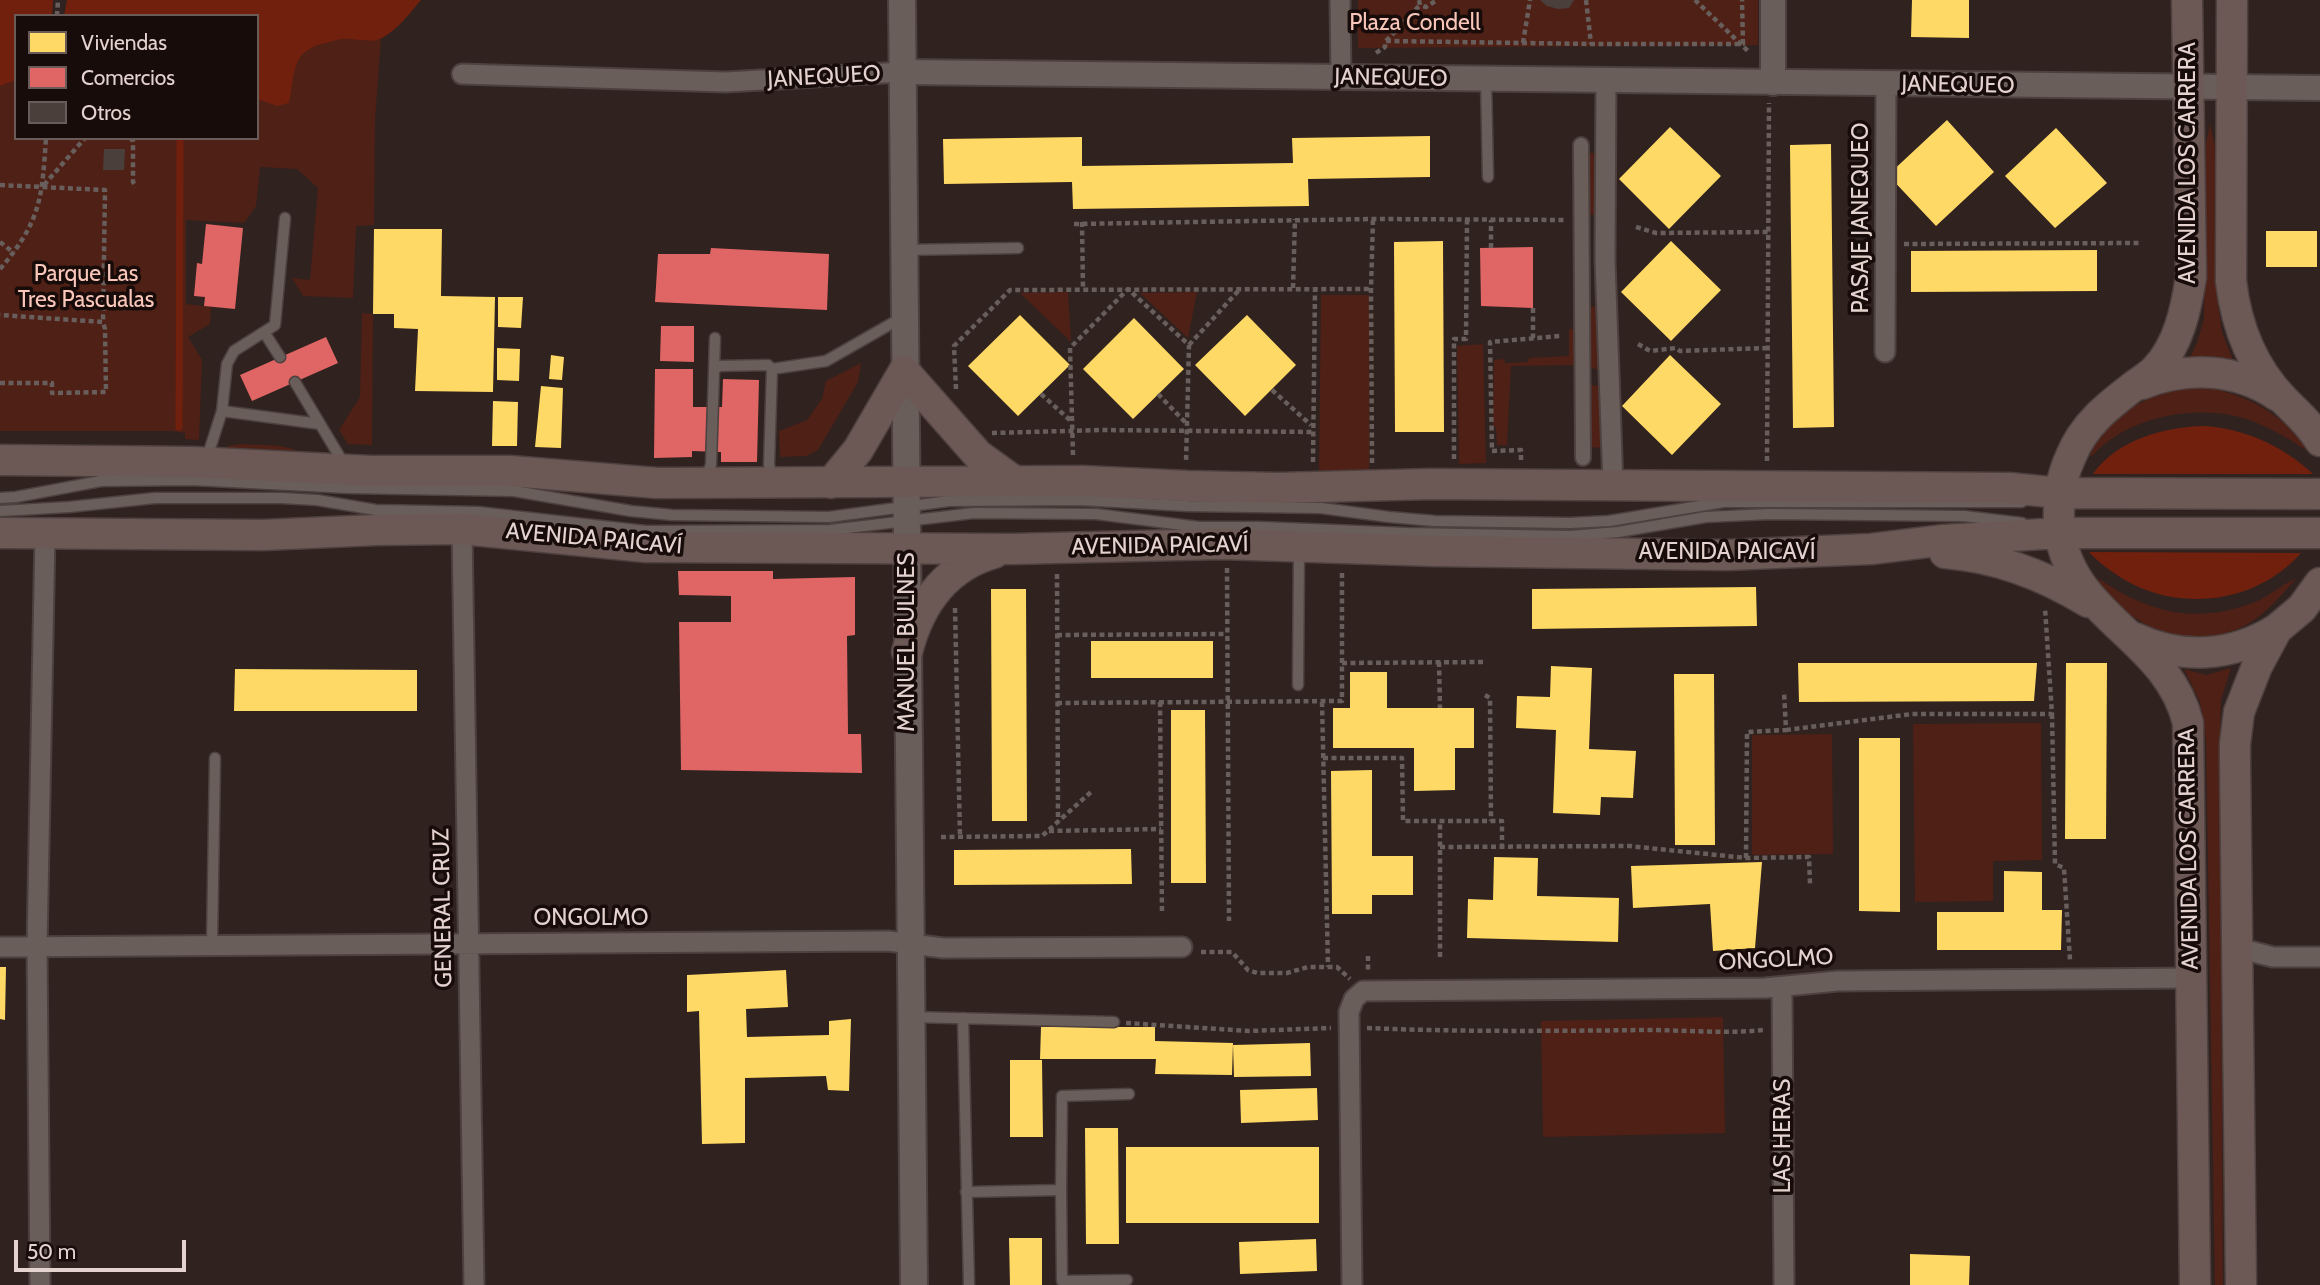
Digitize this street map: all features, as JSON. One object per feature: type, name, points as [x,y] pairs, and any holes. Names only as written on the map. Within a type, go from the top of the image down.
[{"type":"main road","name":"MANUEL BULNES","points":[[902,0],[914,1285]]},
{"type":"main road","name":"AVENIDA LOS CARRERA","points":[[2187,0],[2190,277],[2186,308],[2175,338],[2155,370],[2106,407],[2079,440],[2067,465],[2060,493],[2060,533],[2067,561],[2075,578],[2101,609],[2148,653],[2171,681],[2184,706],[2188,723],[2195,1285]]},
{"type":"main road","name":"AVENIDA LOS CARRERA","points":[[2232,0],[2233,300],[2243,336],[2254,359],[2267,380],[2307,422],[2320,441]]},
{"type":"main road","points":[[831,483],[858,450],[904,371],[966,443],[988,464],[1014,481]]},
{"type":"main road","points":[[2128,391],[2166,375],[2208,372],[2248,380],[2284,400]]},
{"type":"main road","name":"AVENIDA PAICAVÍ","points":[[0,460],[205,462],[348,470],[531,472],[634,482],[707,474],[772,474],[831,483],[906,515],[1012,548],[1187,544],[1727,555],[1871,549],[1944,540],[2060,533],[2320,533]]},
{"type":"main road","name":"AVENIDA PAICAVÍ","points":[[0,533],[263,535],[367,530],[462,530],[646,547],[906,515],[1014,481],[1278,488],[1431,484],[1613,485],[2009,488],[2060,493],[2320,494]]},
{"type":"main road","points":[[906,652],[922,610],[945,580],[969,563],[1012,548]]},
{"type":"main road","points":[[1871,549],[1976,556],[2004,563],[2040,576],[2101,609]]},
{"type":"main road","name":"AVENIDA LOS CARRERA","points":[[2241,1285],[2236,728],[2247,691],[2277,629],[2302,608],[2320,583]]},
{"type":"main road","points":[[2128,635],[2168,650],[2200,653],[2235,649],[2263,638],[2277,629]]},
{"type":"street","points":[[1340,0],[1341,78]]},
{"type":"street","points":[[1773,0],[1773,83]]},
{"type":"street","name":"JANEQUEO","points":[[462,74],[726,82],[903,72],[2320,88]]},
{"type":"street","points":[[1606,81],[1605,260],[1613,485]]},
{"type":"street","name":"PASAJE JANEQUEO","points":[[1885,352],[1886,84]]},
{"type":"street","points":[[1581,145],[1583,458]]},
{"type":"street","name":"GENERAL CRUZ","points":[[462,530],[474,1285]]},
{"type":"street","points":[[40,1285],[37,947],[45,534]]},
{"type":"street","name":"ONGOLMO","points":[[0,947],[888,942],[943,948],[1182,947]]},
{"type":"street","points":[[2238,948],[2273,957],[2320,957]]},
{"type":"street","name":"ONGOLMO","points":[[1363,991],[1782,988],[1838,981],[2192,978]]},
{"type":"street","name":"LAS HERAS","points":[[1782,988],[1784,1285]]},
{"type":"street","points":[[1352,1285],[1349,1027],[1350,1005],[1363,991]]},
{"type":"lane","points":[[1486,79],[1488,177]]},
{"type":"lane","points":[[205,462],[222,411],[228,364],[234,351],[275,325],[285,218]]},
{"type":"lane","points":[[904,250],[1018,248]]},
{"type":"lane","points":[[772,369],[826,361],[904,317]]},
{"type":"lane","points":[[264,332],[279,357]]},
{"type":"lane","points":[[707,474],[718,387],[714,370],[715,338]]},
{"type":"lane","points":[[714,370],[718,366],[768,365],[772,369]]},
{"type":"lane","points":[[772,369],[769,452],[772,474]]},
{"type":"lane","points":[[295,383],[348,470]]},
{"type":"lane","points":[[759,388],[771,388]]},
{"type":"lane","points":[[758,408],[771,409]]},
{"type":"lane","points":[[222,411],[320,424]]},
{"type":"lane","points":[[758,430],[770,430]]},
{"type":"lane","points":[[757,452],[769,452]]},
{"type":"lane","points":[[0,498],[101,481],[179,480],[348,488],[514,491],[658,515],[829,517],[974,513],[1096,514],[1190,526],[1570,536],[1618,532],[1706,517],[1784,514],[1964,516],[2025,523],[2060,533]]},
{"type":"lane","points":[[0,511],[69,508],[155,498],[281,498],[317,500],[376,510],[478,512],[646,531],[805,531],[876,526],[961,501],[1104,501],[1187,506],[1321,508],[1414,520],[1570,523],[1609,521],[1724,502],[2011,503],[2043,499],[2060,493]]},
{"type":"lane","points":[[1325,530],[1435,551]]},
{"type":"lane","points":[[1298,685],[1299,546]]},
{"type":"lane","points":[[212,945],[215,758]]},
{"type":"lane","points":[[911,1017],[1114,1022]]},
{"type":"lane","points":[[963,1018],[968,1285]]},
{"type":"lane","points":[[1127,1280],[1062,1281],[1062,1096],[1129,1094]]},
{"type":"lane","points":[[967,1192],[1061,1190]]},
{"type":"path","points":[[1374,55],[1385,47],[1386,41],[1419,2],[1426,7],[1437,0]]},
{"type":"path","points":[[1523,43],[1530,0]]},
{"type":"path","points":[[1586,0],[1591,44]]},
{"type":"path","points":[[1695,0],[1742,44],[1773,83],[1768,108],[1767,486]]},
{"type":"path","points":[[1742,0],[1742,44]]},
{"type":"path","points":[[1386,41],[1742,44]]},
{"type":"path","points":[[0,269],[14,253],[35,218],[42,187],[46,140]]},
{"type":"path","points":[[42,187],[83,140]]},
{"type":"path","points":[[132,140],[133,182],[136,187]]},
{"type":"path","points":[[0,185],[105,190],[103,322],[106,392],[51,393],[52,383],[0,383]]},
{"type":"path","points":[[1074,224],[1295,219],[1581,220]]},
{"type":"path","points":[[1293,288],[1295,219]]},
{"type":"path","points":[[1372,467],[1373,219]]},
{"type":"path","points":[[1454,467],[1454,339],[1466,339],[1467,219]]},
{"type":"path","points":[[1491,248],[1492,220]]},
{"type":"path","points":[[1082,222],[1083,289]]},
{"type":"path","points":[[1636,227],[1656,233],[1768,232]]},
{"type":"path","points":[[0,242],[14,253]]},
{"type":"path","points":[[1886,244],[2141,243]]},
{"type":"path","points":[[957,401],[954,346],[1010,289],[1371,289]]},
{"type":"path","points":[[1128,289],[1189,345]]},
{"type":"path","points":[[1073,467],[1070,348],[1128,289]]},
{"type":"path","points":[[1186,467],[1189,345],[1241,289]]},
{"type":"path","points":[[1313,467],[1315,289]]},
{"type":"path","points":[[1533,307],[1534,338]]},
{"type":"path","points":[[0,315],[103,322]]},
{"type":"path","points":[[1521,461],[1521,450],[1492,451],[1490,342],[1560,336]]},
{"type":"path","points":[[1638,344],[1650,351],[1676,348],[1680,351],[1767,348]]},
{"type":"path","points":[[1272,390],[1312,425]]},
{"type":"path","points":[[1041,394],[1072,423]]},
{"type":"path","points":[[1158,394],[1186,423]]},
{"type":"path","points":[[985,433],[1313,432]]},
{"type":"path","points":[[1227,564],[1228,921]]},
{"type":"path","points":[[1057,566],[1058,821]]},
{"type":"path","points":[[1057,703],[1342,701],[1342,569]]},
{"type":"path","points":[[2040,576],[2045,604],[2052,714],[2055,864],[2064,868],[2072,979]]},
{"type":"path","points":[[955,600],[960,837]]},
{"type":"path","points":[[1057,635],[1227,634]]},
{"type":"path","points":[[1439,662],[1440,708]]},
{"type":"path","points":[[1342,663],[1485,662]]},
{"type":"path","points":[[1784,691],[1786,730]]},
{"type":"path","points":[[1485,695],[1490,698],[1491,821]]},
{"type":"path","points":[[1160,702],[1162,914]]},
{"type":"path","points":[[1322,702],[1328,967]]},
{"type":"path","points":[[1746,858],[1746,732],[1786,730],[1912,714],[2052,714]]},
{"type":"path","points":[[1323,758],[1402,758],[1403,821],[1502,821],[1502,846]]},
{"type":"path","points":[[941,837],[1042,836],[1091,792]]},
{"type":"path","points":[[1440,821],[1440,957]]},
{"type":"path","points":[[1048,831],[1161,830]]},
{"type":"path","points":[[1440,846],[1629,846],[1746,858],[1809,857],[1810,884]]},
{"type":"path","points":[[1182,947],[1199,952],[1232,952],[1248,970],[1256,973],[1287,973],[1308,967],[1336,967],[1363,991]]},
{"type":"path","points":[[1114,1022],[1249,1031],[1349,1027],[1460,1031],[1663,1030],[1738,1033],[1783,1028]]},
{"type":"green space","name":"Plaza Condell","points":[[1358,0],[1758,0],[1758,45],[1358,48]]},
{"type":"green space","name":"Parque Las Tres Pascualas","points":[[346,38],[366,41],[381,39],[375,120],[374,225],[356,226],[353,298],[303,296],[292,278],[310,280],[318,188],[297,169],[260,167],[256,206],[244,223],[186,220],[186,304],[211,307],[210,324],[188,337],[202,360],[199,440],[185,439],[185,433],[171,431],[0,431],[0,86],[14,81],[14,140],[259,140],[259,100],[277,106],[288,103],[296,63],[305,49],[315,44]]},
{"type":"green space","points":[[2210,124],[2217,154],[2218,305],[2222,332],[2233,360],[2229,365],[2187,363],[2197,343],[2204,319],[2206,143]]},
{"type":"green space","points":[[1586,153],[1601,153],[1602,216],[1587,214]]},
{"type":"green space","points":[[1068,292],[1071,342],[1020,293]]},
{"type":"green space","points":[[1197,292],[1188,338],[1140,293]]},
{"type":"green space","points":[[1321,295],[1369,295],[1369,472],[1319,472]]},
{"type":"green space","points":[[1602,306],[1603,370],[1590,368],[1586,307]]},
{"type":"green space","points":[[362,313],[373,314],[372,445],[348,444],[339,430],[360,397]]},
{"type":"green space","points":[[1569,329],[1577,329],[1577,365],[1511,366],[1507,445],[1497,445],[1496,428],[1493,425],[1494,360],[1504,359],[1505,363],[1528,362],[1529,358],[1569,356]]},
{"type":"green space","points":[[1483,344],[1486,463],[1459,464],[1457,346]]},
{"type":"green space","points":[[861,363],[858,382],[818,450],[806,456],[780,457],[779,431],[807,420],[822,399],[826,381]]},
{"type":"green space","points":[[1588,385],[1604,386],[1604,448],[1589,447]]},
{"type":"green space","points":[[2205,387],[2236,395],[2262,407],[2286,425],[2306,450],[2276,432],[2243,418],[2203,413],[2162,417],[2142,423],[2123,432],[2090,455],[2111,425],[2137,404],[2169,392]]},
{"type":"green space","points":[[241,444],[285,447],[307,458],[224,450],[228,446]]},
{"type":"green space","points":[[2098,578],[2135,600],[2173,612],[2193,614],[2213,613],[2255,602],[2296,579],[2254,620],[2223,634],[2190,636],[2173,634],[2142,622],[2114,601]]},
{"type":"green space","points":[[2231,668],[2221,700],[2220,738],[2223,1285],[2215,1285],[2206,741],[2200,702],[2184,669],[2206,675]]},
{"type":"green space","points":[[2041,723],[2042,860],[1993,861],[1993,901],[1915,902],[1913,724]]},
{"type":"green space","points":[[1832,734],[1833,854],[1752,855],[1752,735]]},
{"type":"green space","points":[[1723,1017],[1725,1133],[1543,1137],[1541,1021]]},
{"type":"shaded area","points":[[0,0],[421,0],[398,26],[378,40],[340,39],[307,50],[294,71],[289,103],[277,106],[259,100],[259,14],[14,14],[14,81],[0,86]]},
{"type":"shaded area","points":[[2203,426],[2233,430],[2262,440],[2289,455],[2313,474],[2093,474],[2103,462],[2128,444],[2172,429]]},
{"type":"shaded area","points":[[2089,552],[2301,553],[2282,571],[2260,584],[2212,598],[2186,599],[2161,595],[2137,586],[2111,571]]},
{"type":"pier","points":[[53,0],[67,0],[64,14],[52,14]]},
{"type":"building: Viviendas","points":[[1912,0],[1969,0],[1969,38],[1911,37]]},
{"type":"building: Viviendas","points":[[1947,120],[1994,172],[1936,226],[1888,175]]},
{"type":"building: Viviendas","points":[[1670,127],[1721,176],[1669,229],[1619,179]]},
{"type":"building: Viviendas","points":[[2056,128],[2107,183],[2055,228],[2005,176]]},
{"type":"building: Viviendas","points":[[1430,136],[1430,177],[1308,179],[1309,206],[1073,209],[1072,182],[944,184],[943,139],[1082,137],[1082,166],[1293,163],[1292,138]]},
{"type":"building: Viviendas","points":[[1831,144],[1834,427],[1793,428],[1790,145]]},
{"type":"building: Viviendas","points":[[374,229],[442,229],[441,296],[495,297],[493,392],[415,391],[418,329],[394,328],[394,314],[373,314]]},
{"type":"building: Viviendas","points":[[2266,231],[2317,231],[2317,267],[2266,267]]},
{"type":"building: Viviendas","points":[[1443,241],[1444,432],[1395,432],[1394,242]]},
{"type":"building: Viviendas","points":[[1671,241],[1721,290],[1671,341],[1621,292]]},
{"type":"building: Viviendas","points":[[2097,250],[2097,291],[1911,292],[1911,251]]},
{"type":"building: Viviendas","points":[[498,297],[523,297],[521,328],[498,327]]},
{"type":"building: Viviendas","points":[[1020,315],[1070,365],[1018,416],[968,366]]},
{"type":"building: Viviendas","points":[[1247,315],[1296,365],[1245,416],[1195,365]]},
{"type":"building: Viviendas","points":[[1134,318],[1184,369],[1133,419],[1083,369]]},
{"type":"building: Viviendas","points":[[497,348],[520,349],[519,381],[497,380]]},
{"type":"building: Viviendas","points":[[551,355],[564,357],[562,380],[549,379]]},
{"type":"building: Viviendas","points":[[1670,355],[1721,404],[1672,455],[1622,406]]},
{"type":"building: Viviendas","points":[[541,386],[563,388],[561,448],[535,447]]},
{"type":"building: Viviendas","points":[[493,401],[518,402],[517,446],[492,446]]},
{"type":"building: Viviendas","points":[[1756,587],[1757,626],[1532,629],[1532,589]]},
{"type":"building: Viviendas","points":[[991,589],[1026,589],[1027,821],[992,821]]},
{"type":"building: Viviendas","points":[[1091,641],[1213,641],[1213,678],[1091,678]]},
{"type":"building: Viviendas","points":[[1798,663],[2037,663],[2034,701],[1799,702]]},
{"type":"building: Viviendas","points":[[2066,663],[2107,663],[2106,839],[2065,839]]},
{"type":"building: Viviendas","points":[[1551,666],[1592,668],[1589,749],[1636,751],[1633,798],[1601,797],[1600,815],[1553,813],[1556,730],[1516,728],[1517,696],[1550,697]]},
{"type":"building: Viviendas","points":[[235,669],[417,670],[417,711],[234,711]]},
{"type":"building: Viviendas","points":[[1350,672],[1387,672],[1387,708],[1474,708],[1474,748],[1455,748],[1455,790],[1414,791],[1414,748],[1333,748],[1333,708],[1350,708]]},
{"type":"building: Viviendas","points":[[1674,674],[1714,674],[1715,845],[1675,845]]},
{"type":"building: Viviendas","points":[[1171,710],[1205,710],[1206,883],[1171,883]]},
{"type":"building: Viviendas","points":[[1859,738],[1900,738],[1900,912],[1859,911]]},
{"type":"building: Viviendas","points":[[1372,770],[1372,856],[1413,856],[1413,895],[1372,895],[1372,914],[1332,914],[1331,771]]},
{"type":"building: Viviendas","points":[[1131,849],[1132,884],[954,885],[954,850]]},
{"type":"building: Viviendas","points":[[1494,857],[1538,858],[1537,896],[1619,898],[1618,942],[1467,938],[1468,899],[1493,900]]},
{"type":"building: Viviendas","points":[[1762,862],[1755,948],[1713,951],[1710,904],[1633,908],[1631,866]]},
{"type":"building: Viviendas","points":[[2004,871],[2042,872],[2042,910],[2062,910],[2061,950],[1937,950],[1937,912],[2004,912]]},
{"type":"building: Viviendas","points":[[0,967],[6,967],[5,1020],[0,1019]]},
{"type":"building: Viviendas","points":[[786,970],[788,1007],[746,1009],[747,1037],[829,1035],[829,1021],[851,1019],[849,1091],[828,1090],[826,1076],[745,1078],[745,1143],[702,1144],[699,1011],[687,1012],[687,975]]},
{"type":"building: Viviendas","points":[[1041,1027],[1155,1027],[1155,1041],[1233,1043],[1232,1075],[1155,1074],[1156,1059],[1040,1059]]},
{"type":"building: Viviendas","points":[[1310,1043],[1311,1076],[1234,1077],[1233,1045]]},
{"type":"building: Viviendas","points":[[1010,1060],[1042,1060],[1043,1137],[1010,1137]]},
{"type":"building: Viviendas","points":[[1317,1088],[1318,1120],[1241,1123],[1240,1090]]},
{"type":"building: Viviendas","points":[[1085,1128],[1118,1128],[1119,1244],[1086,1244]]},
{"type":"building: Viviendas","points":[[1126,1147],[1319,1147],[1319,1223],[1126,1223]]},
{"type":"building: Viviendas","points":[[1009,1238],[1042,1238],[1042,1285],[1010,1285]]},
{"type":"building: Viviendas","points":[[1316,1239],[1317,1271],[1240,1274],[1239,1242]]},
{"type":"building: Viviendas","points":[[1910,1254],[1970,1256],[1969,1285],[1910,1285]]},
{"type":"building: Comercios","points":[[206,224],[243,228],[235,309],[204,306],[205,297],[194,296],[197,263],[202,264]]},
{"type":"building: Comercios","points":[[1533,247],[1533,308],[1481,306],[1480,248]]},
{"type":"building: Comercios","points":[[711,248],[829,254],[827,310],[655,302],[658,254],[710,254]]},
{"type":"building: Comercios","points":[[661,326],[694,326],[694,362],[660,361]]},
{"type":"building: Comercios","points":[[326,337],[338,363],[252,401],[240,375]]},
{"type":"building: Comercios","points":[[655,369],[693,369],[693,407],[722,407],[723,379],[759,380],[757,462],[721,462],[721,452],[692,451],[692,457],[654,458]]},
{"type":"building: Comercios","points":[[678,571],[773,571],[773,579],[855,577],[855,635],[847,636],[848,734],[861,734],[862,773],[681,770],[679,622],[731,622],[731,596],[679,595]]},
{"type":"building: Otros","points":[[1540,0],[1574,0],[1569,8],[1558,9],[1547,6]]},
{"type":"building: Otros","points":[[104,149],[125,149],[124,170],[103,170]]},
{"type":"waterway","points":[[179,427],[180,140]]}]
